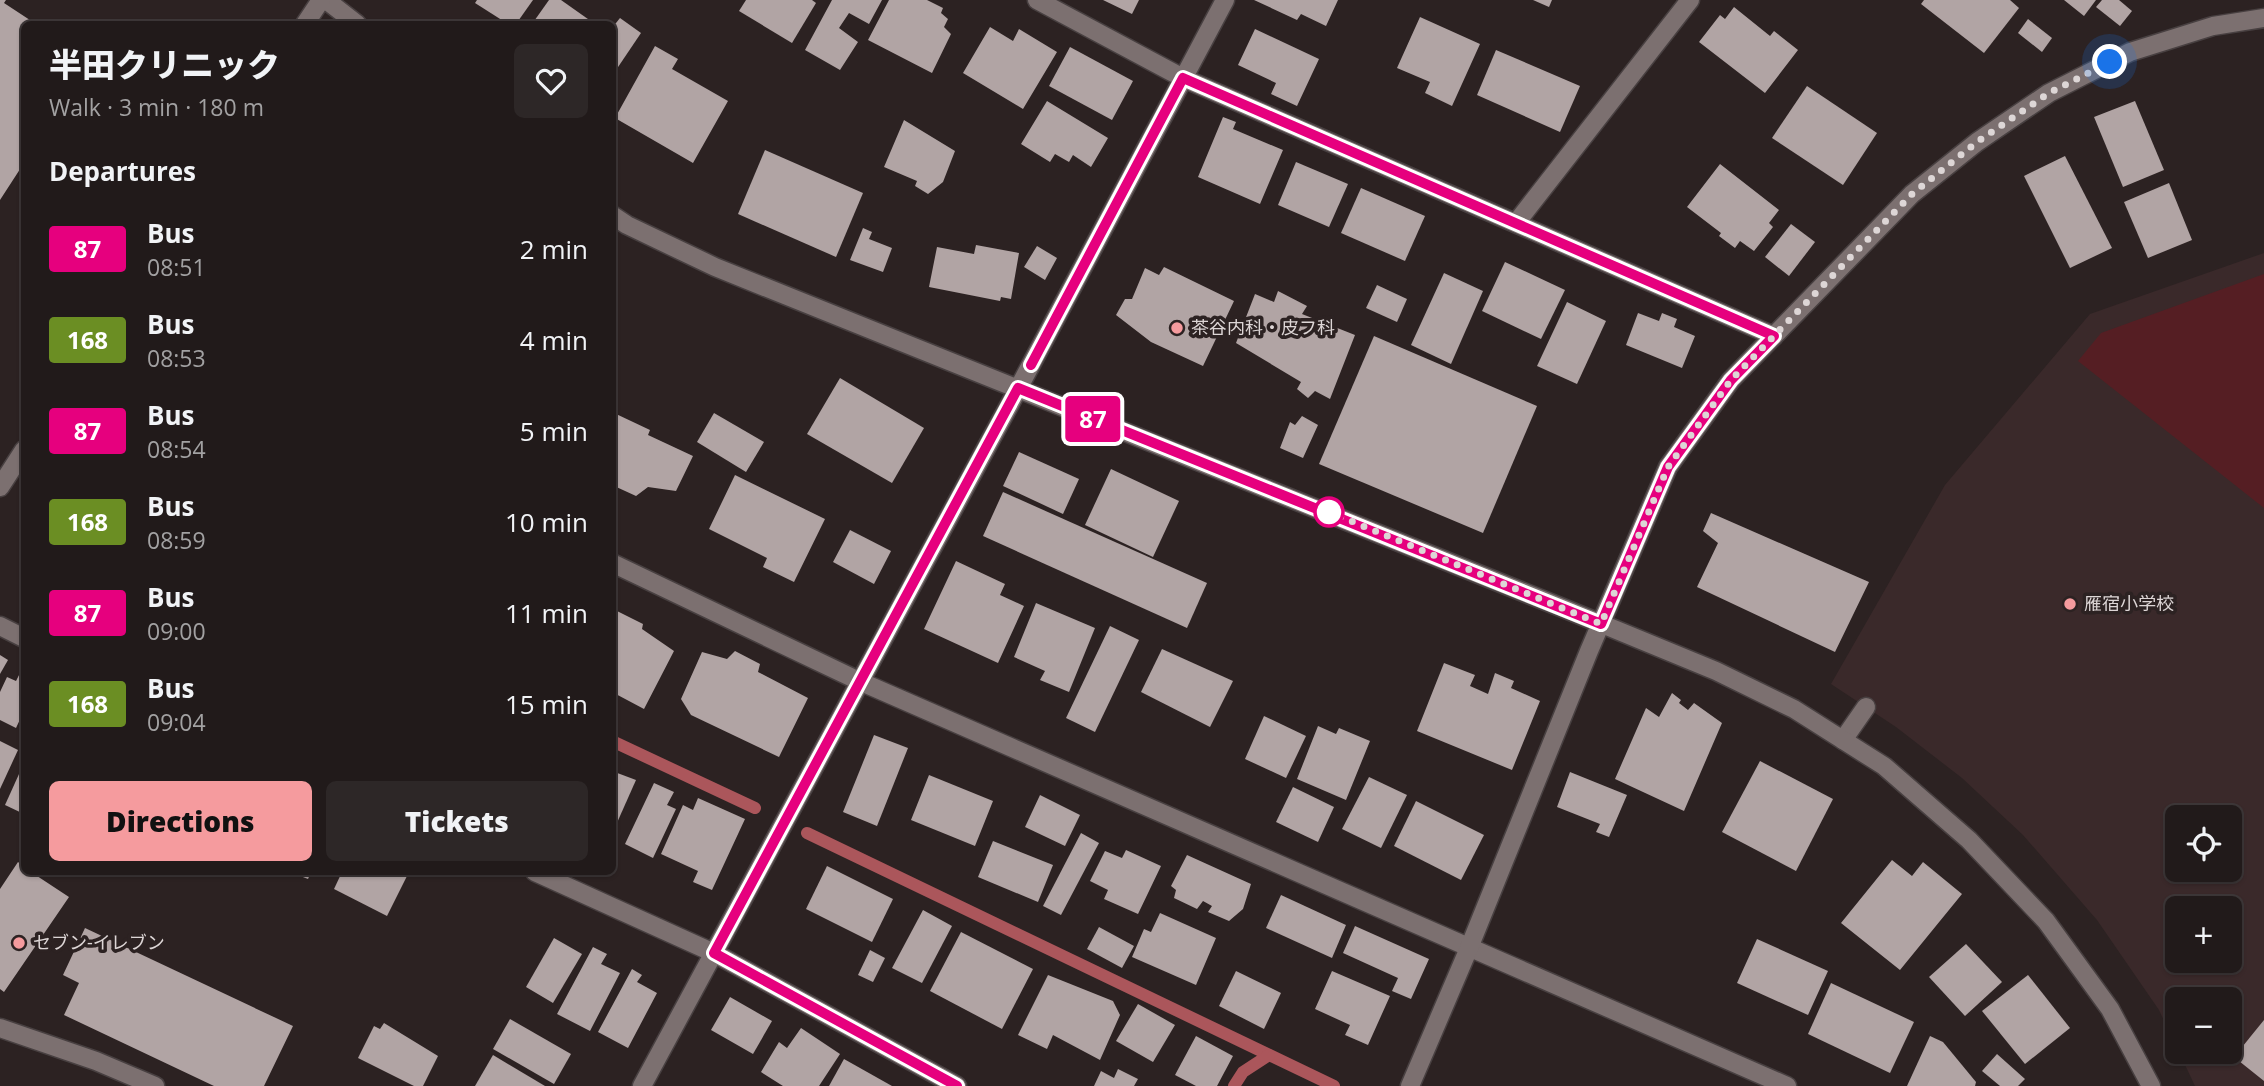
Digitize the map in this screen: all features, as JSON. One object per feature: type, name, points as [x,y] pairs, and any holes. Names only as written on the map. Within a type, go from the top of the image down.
[{"type":"street","points":[[307,21],[324,0],[353,21]]},
{"type":"street","points":[[1037,0],[1183,78],[1774,336]]},
{"type":"street","points":[[642,1086],[1224,0]]},
{"type":"street","points":[[1516,223],[1690,0]]},
{"type":"street","points":[[1410,1086],[1668,467],[1731,380],[1912,194],[1977,142],[2049,93],[2130,52],[2213,26],[2264,18]]},
{"type":"street","points":[[616,218],[715,268],[1601,624],[1728,676],[1794,709],[1884,766],[1969,840],[2046,921],[2110,1009],[2151,1086]]},
{"type":"street","points":[[0,487],[21,455]]},
{"type":"street","points":[[616,565],[859,681],[1787,1086]]},
{"type":"street","points":[[0,626],[21,636]]},
{"type":"street","points":[[1843,740],[1866,707]]},
{"type":"street","points":[[542,875],[714,953],[957,1086]]},
{"type":"street","points":[[2,1033],[96,1061],[155,1086]]},
{"type":"shaded area","name":"雁宿小学校","points":[[2264,253],[2264,1086],[2195,1086],[2185,1064],[2242,1064],[2242,987],[2165,987],[2165,1023],[2097,920],[2023,835],[1962,778],[1896,727],[1831,684],[1945,485],[2090,314]]},
{"type":"shaded area","points":[[2264,274],[2264,508],[2078,361],[2101,333]]},
{"type":"building","points":[[0,0],[6,0],[4,3],[31,21],[21,21],[21,168],[0,200]]},
{"type":"building","points":[[477,0],[533,0],[518,21],[503,21],[475,3]]},
{"type":"building","points":[[549,0],[561,0],[591,21],[534,21]]},
{"type":"building","points":[[746,0],[812,0],[816,3],[792,43],[739,11]]},
{"type":"building","points":[[832,0],[882,0],[869,24],[849,13],[839,28],[858,42],[840,70],[805,50]]},
{"type":"building","points":[[889,0],[927,0],[943,8],[941,13],[948,19],[944,27],[951,34],[932,73],[868,40]]},
{"type":"building","points":[[1103,0],[1139,0],[1132,14]]},
{"type":"building","points":[[1254,0],[1338,0],[1326,26],[1301,14],[1297,20]]},
{"type":"building","points":[[1533,0],[1552,0],[1549,7]]},
{"type":"building","points":[[1924,0],[2010,0],[2019,8],[1984,53],[1921,4]]},
{"type":"building","points":[[2064,0],[2096,0],[2084,16]]},
{"type":"building","points":[[2102,0],[2119,0],[2132,11],[2120,26],[2096,7]]},
{"type":"building","points":[[1734,7],[1770,36],[1774,31],[1798,50],[1765,93],[1699,42],[1720,15],[1725,19]]},
{"type":"building","points":[[1420,17],[1480,44],[1452,106],[1425,93],[1430,82],[1397,68]]},
{"type":"building","points":[[620,18],[641,33],[616,70],[616,23]]},
{"type":"building","points":[[2028,19],[2052,38],[2042,52],[2018,33]]},
{"type":"building","points":[[990,27],[1013,41],[1019,29],[1057,52],[1023,109],[963,73]]},
{"type":"building","points":[[1255,29],[1319,59],[1297,106],[1271,94],[1276,83],[1238,65]]},
{"type":"building","points":[[655,46],[678,59],[672,69],[728,101],[693,163],[616,116]]},
{"type":"building","points":[[1070,47],[1133,81],[1112,120],[1049,86]]},
{"type":"building","points":[[1496,50],[1580,86],[1560,132],[1477,95]]},
{"type":"building","points":[[1807,86],[1877,133],[1843,185],[1772,138]]},
{"type":"building","points":[[1047,101],[1108,138],[1091,167],[1073,155],[1069,162],[1055,154],[1050,162],[1021,144]]},
{"type":"building","points":[[2135,101],[2164,170],[2123,187],[2094,117]]},
{"type":"building","points":[[1223,117],[1236,122],[1233,129],[1283,150],[1260,204],[1198,177]]},
{"type":"building","points":[[904,120],[955,151],[943,182],[928,194],[915,186],[917,181],[884,167]]},
{"type":"building","points":[[765,150],[863,193],[836,257],[738,214]]},
{"type":"building","points":[[2065,156],[2112,248],[2070,268],[2024,176]]},
{"type":"building","points":[[1296,162],[1348,184],[1329,227],[1278,205]]},
{"type":"building","points":[[1720,164],[1779,210],[1769,223],[1773,227],[1754,251],[1740,241],[1735,248],[1719,236],[1721,233],[1687,207]]},
{"type":"building","points":[[2169,183],[2192,240],[2148,258],[2124,202]]},
{"type":"building","points":[[1361,188],[1425,216],[1405,261],[1341,233]]},
{"type":"building","points":[[1791,224],[1815,242],[1789,276],[1765,257]]},
{"type":"building","points":[[863,228],[872,232],[869,239],[892,248],[883,272],[850,260]]},
{"type":"building","points":[[976,245],[1019,253],[1011,299],[1001,297],[1000,301],[929,287],[937,247],[974,254]]},
{"type":"building","points":[[1037,246],[1057,258],[1045,280],[1024,267]]},
{"type":"building","points":[[1505,262],[1565,290],[1541,339],[1482,311]]},
{"type":"building","name":"茶谷内科・皮フ科","points":[[1164,267],[1234,301],[1203,366],[1151,342],[1116,315],[1125,299],[1132,299],[1145,268],[1159,275]]},
{"type":"building","points":[[1444,273],[1483,291],[1451,364],[1411,345]]},
{"type":"building","points":[[1377,285],[1407,299],[1397,322],[1366,308]]},
{"type":"building","points":[[1278,291],[1307,306],[1302,314],[1355,335],[1330,399],[1315,391],[1308,398],[1297,389],[1301,382],[1236,343],[1255,294],[1274,302]]},
{"type":"building","points":[[1567,302],[1606,321],[1577,384],[1537,366]]},
{"type":"building","points":[[1638,313],[1659,321],[1662,313],[1677,319],[1674,327],[1695,336],[1682,368],[1626,345]]},
{"type":"building","points":[[1374,336],[1537,406],[1483,533],[1319,464]]},
{"type":"building","points":[[840,378],[924,428],[892,483],[807,434]]},
{"type":"building","points":[[714,413],[764,442],[746,472],[697,442]]},
{"type":"building","points":[[616,414],[650,430],[648,435],[693,456],[676,491],[648,487],[636,496],[616,487]]},
{"type":"building","points":[[1302,416],[1318,425],[1303,458],[1280,448],[1290,422],[1295,425]]},
{"type":"building","points":[[1019,452],[1079,479],[1063,514],[1003,486]]},
{"type":"building","points":[[1111,469],[1179,501],[1153,557],[1085,525]]},
{"type":"building","points":[[735,475],[825,519],[794,582],[763,567],[767,558],[709,529]]},
{"type":"building","points":[[1003,492],[1207,583],[1187,628],[983,536]]},
{"type":"building","points":[[1711,513],[1869,582],[1835,652],[1697,587],[1718,543],[1703,531]]},
{"type":"building","points":[[850,530],[891,551],[874,584],[833,562]]},
{"type":"building","points":[[956,561],[1005,584],[1000,595],[1024,606],[998,663],[924,629]]},
{"type":"building","points":[[1036,603],[1095,628],[1069,692],[1040,680],[1045,671],[1014,657]]},
{"type":"building","points":[[616,610],[643,624],[642,629],[674,651],[644,709],[616,694]]},
{"type":"building","points":[[1110,626],[1139,640],[1095,732],[1066,718]]},
{"type":"building","points":[[1162,649],[1233,681],[1210,727],[1141,692]]},
{"type":"building","points":[[735,651],[760,664],[758,672],[808,698],[779,757],[691,715],[681,699],[702,652],[727,659]]},
{"type":"building","points":[[0,655],[8,660],[0,674]]},
{"type":"building","points":[[1444,663],[1475,675],[1470,686],[1488,694],[1495,673],[1514,681],[1511,688],[1540,701],[1512,770],[1417,731]]},
{"type":"building","points":[[21,671],[21,717],[16,728],[0,720],[0,692],[7,677],[16,681]]},
{"type":"building","points":[[1672,693],[1688,710],[1694,703],[1722,723],[1684,811],[1615,779],[1646,708],[1659,717]]},
{"type":"building","points":[[1264,716],[1306,736],[1286,778],[1245,759]]},
{"type":"building","points":[[1318,726],[1336,734],[1339,728],[1370,741],[1346,800],[1297,779]]},
{"type":"building","points":[[874,735],[908,748],[877,826],[843,812]]},
{"type":"building","points":[[0,741],[18,750],[0,789]]},
{"type":"building","points":[[1760,761],[1833,799],[1796,871],[1722,832]]},
{"type":"building","points":[[21,770],[21,813],[5,805]]},
{"type":"building","points":[[616,772],[636,780],[616,825]]},
{"type":"building","points":[[1570,772],[1627,795],[1609,837],[1596,832],[1600,824],[1557,807]]},
{"type":"building","points":[[929,775],[993,801],[975,846],[911,820]]},
{"type":"building","points":[[1369,777],[1407,795],[1381,848],[1342,829]]},
{"type":"building","points":[[654,783],[674,792],[667,805],[676,809],[653,858],[625,844]]},
{"type":"building","points":[[1293,787],[1334,807],[1318,842],[1276,822]]},
{"type":"building","points":[[1040,795],[1080,815],[1065,846],[1025,827]]},
{"type":"building","points":[[698,798],[745,819],[712,890],[693,882],[698,871],[661,854],[683,805],[693,810]]},
{"type":"building","points":[[1416,801],[1484,835],[1461,880],[1394,846]]},
{"type":"building","points":[[1081,833],[1099,843],[1061,915],[1043,906]]},
{"type":"building","points":[[993,841],[1053,865],[1038,902],[978,877]]},
{"type":"building","points":[[1126,850],[1161,866],[1138,914],[1104,899],[1108,890],[1090,881],[1105,851],[1122,858]]},
{"type":"building","points":[[1187,855],[1251,884],[1243,909],[1229,921],[1208,912],[1212,906],[1203,901],[1197,909],[1174,898],[1176,890],[1171,886]]},
{"type":"building","points":[[1892,860],[1912,876],[1923,862],[1962,894],[1900,970],[1841,923]]},
{"type":"building","name":"セブン-イレブン","points":[[18,862],[21,864],[21,875],[36,875],[69,897],[4,992],[0,989],[0,889]]},
{"type":"building","points":[[827,866],[893,899],[872,942],[806,909]]},
{"type":"building","points":[[341,875],[408,875],[387,916],[334,889]]},
{"type":"building","points":[[1281,895],[1346,925],[1332,958],[1266,928]]},
{"type":"building","points":[[923,910],[952,926],[922,983],[892,968]]},
{"type":"building","points":[[1160,913],[1216,938],[1196,985],[1132,957],[1144,929],[1151,932]]},
{"type":"building","points":[[1355,926],[1429,959],[1411,999],[1392,991],[1398,978],[1343,953]]},
{"type":"building","points":[[1099,927],[1134,946],[1122,968],[1087,949]]},
{"type":"building","points":[[85,928],[293,1026],[264,1086],[214,1086],[64,1015],[79,983],[63,975]]},
{"type":"building","points":[[961,932],[1033,969],[1002,1029],[930,991]]},
{"type":"building","points":[[554,938],[582,954],[553,1003],[526,987]]},
{"type":"building","points":[[1757,939],[1828,971],[1808,1015],[1737,983]]},
{"type":"building","points":[[1966,944],[2002,982],[1965,1016],[1929,977]]},
{"type":"building","points":[[593,947],[607,954],[601,964],[620,973],[590,1031],[557,1014]]},
{"type":"building","points":[[870,950],[885,958],[873,982],[858,975]]},
{"type":"building","points":[[632,969],[642,975],[637,982],[657,993],[628,1048],[598,1032]]},
{"type":"building","points":[[1236,971],[1281,993],[1264,1029],[1219,1006]]},
{"type":"building","points":[[1332,971],[1390,996],[1368,1045],[1345,1035],[1350,1025],[1315,1009]]},
{"type":"building","points":[[1048,975],[1113,1001],[1120,1015],[1100,1060],[1053,1035],[1047,1049],[1018,1035]]},
{"type":"building","points":[[2028,975],[2070,1028],[2025,1064],[1982,1011]]},
{"type":"building","points":[[1831,983],[1914,1022],[1890,1073],[1808,1034]]},
{"type":"building","points":[[730,997],[772,1021],[753,1054],[711,1030]]},
{"type":"building","points":[[1138,1004],[1175,1025],[1153,1062],[1116,1041]]},
{"type":"building","points":[[510,1019],[571,1054],[554,1084],[493,1049]]},
{"type":"building","points":[[2264,1020],[2264,1081],[2242,1063],[2242,1047]]},
{"type":"building","points":[[384,1023],[438,1056],[423,1086],[414,1086],[358,1058],[374,1026],[380,1029]]},
{"type":"building","points":[[801,1028],[840,1054],[819,1086],[783,1086],[761,1072],[779,1042],[787,1048]]},
{"type":"building","points":[[1196,1036],[1233,1056],[1217,1086],[1196,1086],[1175,1075]]},
{"type":"building","points":[[1930,1036],[1943,1042],[1976,1082],[1975,1086],[1907,1086]]},
{"type":"building","points":[[1997,1054],[2025,1079],[2018,1086],[2000,1086],[1982,1071]]},
{"type":"building","points":[[493,1055],[545,1086],[475,1086]]},
{"type":"building","points":[[844,1059],[892,1086],[829,1086]]},
{"type":"building","points":[[1118,1069],[1138,1079],[1134,1086],[1094,1086],[1101,1071],[1114,1078]]},
{"type":"waterway","points":[[616,743],[755,808]]},
{"type":"waterway","points":[[807,833],[1334,1086]]},
{"type":"waterway","points":[[1234,1086],[1243,1072],[1269,1055]]},
{"type":"bus line","name":"87","points":[[957,1086],[714,953],[1018,388],[1601,624],[1668,467],[1731,380],[1774,336],[1183,78],[1031,365]]},
{"type":"place","name":"茶谷内科・皮フ科","points":[[1177,328]]},
{"type":"place","name":"雁宿小学校","points":[[2070,604]]},
{"type":"place","name":"セブン-イレブン","points":[[19,943]]},
{"type":"route","points":[[1329,512],[1601,624],[1668,467],[1731,380],[1912,194],[1977,142],[2049,93],[2110,62]]}]
